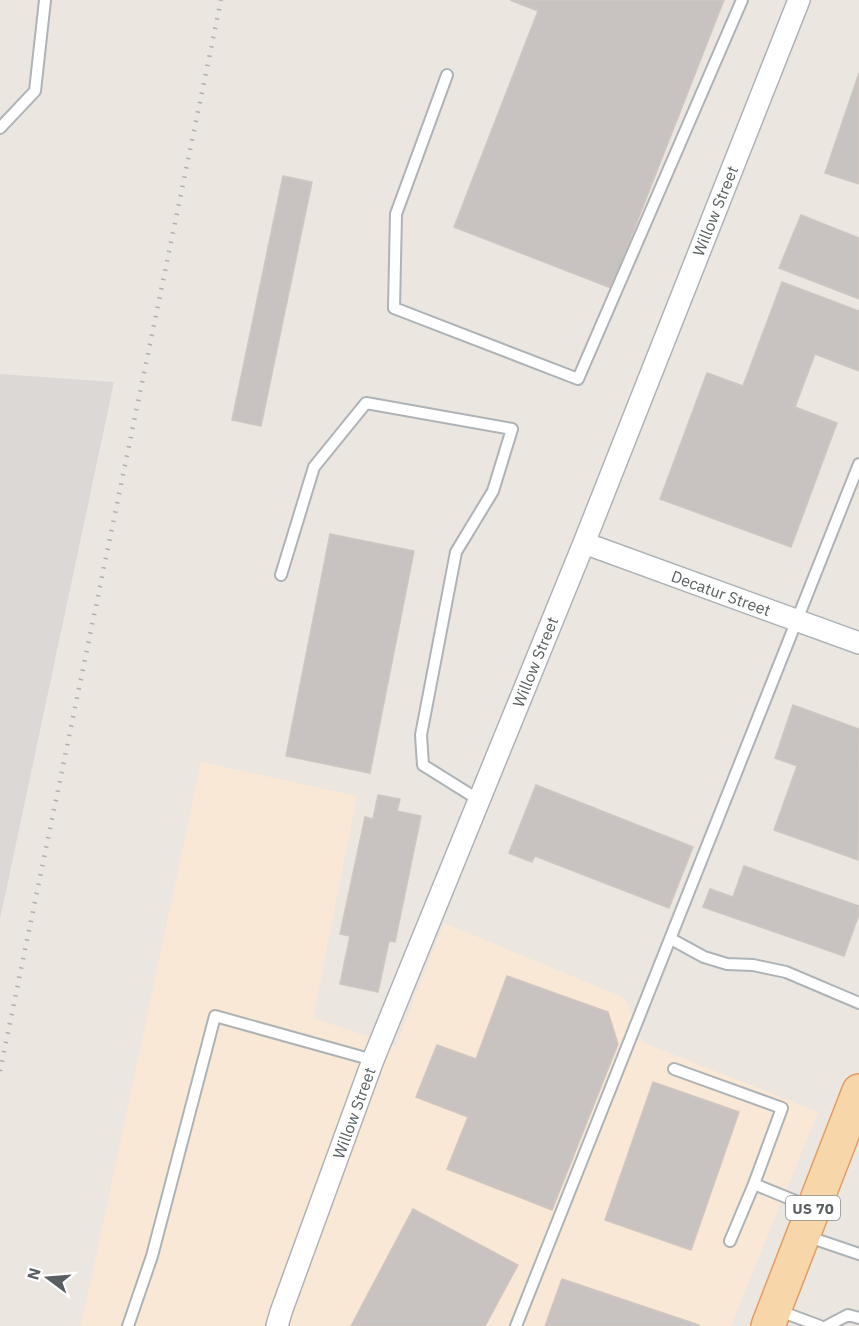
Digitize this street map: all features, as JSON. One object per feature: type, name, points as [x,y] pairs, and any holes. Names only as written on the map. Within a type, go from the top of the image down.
[{"type":"main road","name":"US 70","points":[[771,1317],[859,1091]]},
{"type":"street","name":"Willow Street","points":[[277,1326],[373,1060],[584,543],[799,0]]},
{"type":"street","name":"Decatur Street","points":[[584,543],[859,643]]},
{"type":"lane","points":[[0,128],[35,91],[45,0]]},
{"type":"lane","points":[[447,75],[396,214],[394,308],[578,379],[742,0]]},
{"type":"lane","points":[[281,575],[314,467],[366,403],[512,429],[493,491],[456,552],[421,735],[423,765],[479,800]]},
{"type":"lane","points":[[516,1326],[859,464]]},
{"type":"lane","points":[[670,939],[704,957],[727,964],[753,965],[786,972],[859,1003]]},
{"type":"lane","points":[[128,1326],[152,1256],[215,1016],[373,1060]]},
{"type":"lane","points":[[674,1069],[782,1108],[730,1242]]},
{"type":"lane","points":[[754,1184],[859,1254]]},
{"type":"lane","points":[[827,1326],[848,1315],[859,1318]]},
{"type":"lane","points":[[771,1317],[820,1326]]},
{"type":"shaded area","points":[[0,374],[114,382],[0,919]]},
{"type":"shaded area","points":[[201,762],[357,796],[313,1018],[396,1046],[444,923],[625,998],[642,1042],[818,1112],[731,1326],[80,1326]]},
{"type":"building","points":[[510,0],[724,0],[611,288],[454,227],[538,11]]},
{"type":"building","points":[[859,73],[859,184],[825,173]]},
{"type":"building","points":[[283,176],[312,182],[261,426],[232,420]]},
{"type":"building","points":[[801,215],[859,238],[859,299],[779,268]]},
{"type":"building","points":[[782,282],[859,311],[859,371],[815,354],[795,407],[837,423],[791,547],[660,499],[707,373],[743,386]]},
{"type":"building","points":[[330,534],[414,551],[370,773],[286,756]]},
{"type":"building","points":[[793,705],[859,729],[858,860],[774,830],[797,766],[775,758]]},
{"type":"building","points":[[536,785],[693,847],[669,908],[535,856],[532,862],[509,853]]},
{"type":"building","points":[[378,795],[400,799],[397,811],[421,816],[395,942],[389,941],[378,992],[340,984],[350,936],[340,934],[365,817],[373,819]]},
{"type":"building","points":[[744,866],[859,906],[859,914],[844,956],[703,907],[710,889],[733,897]]},
{"type":"building","points":[[507,976],[608,1012],[618,1044],[552,1210],[447,1169],[468,1117],[416,1097],[437,1045],[476,1059]]},
{"type":"building","points":[[653,1082],[739,1112],[691,1250],[605,1220]]},
{"type":"building","points":[[413,1209],[518,1265],[485,1326],[351,1326]]},
{"type":"building","points":[[562,1279],[699,1325],[699,1326],[545,1326]]},
{"type":"railway","points":[[0,1071],[221,0]]}]
